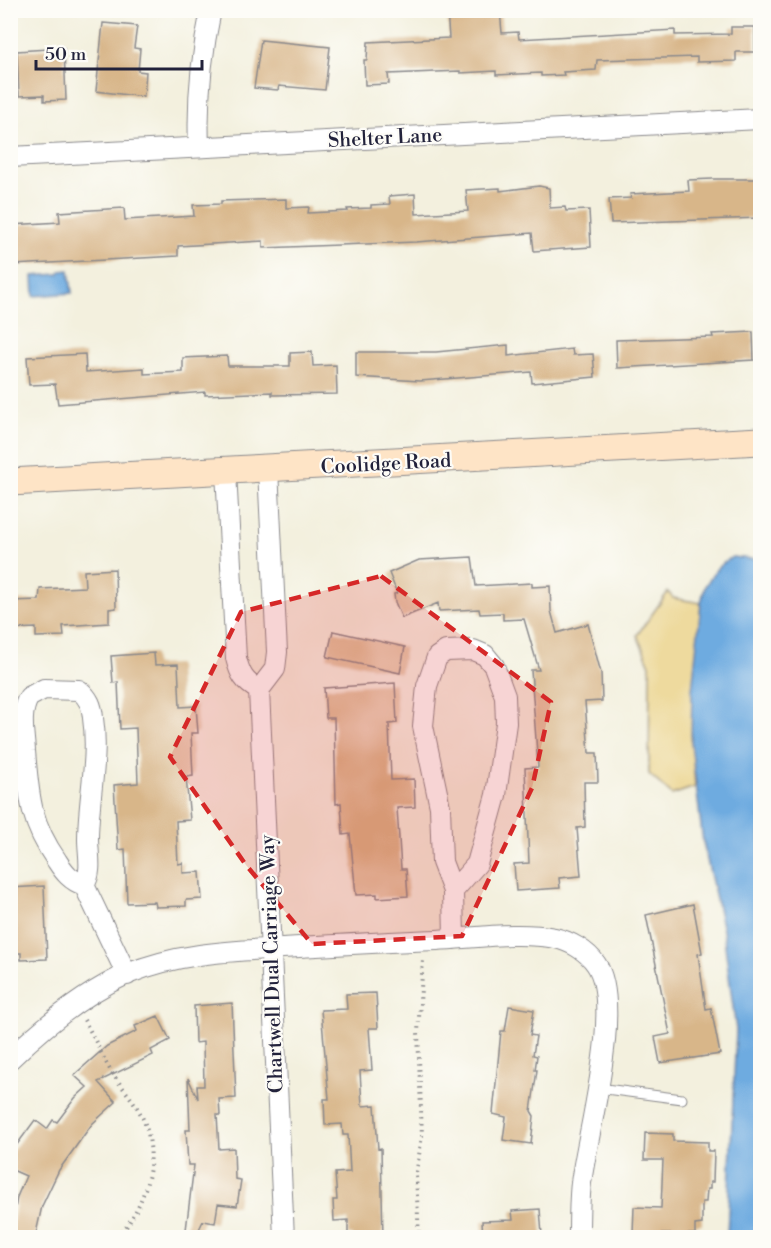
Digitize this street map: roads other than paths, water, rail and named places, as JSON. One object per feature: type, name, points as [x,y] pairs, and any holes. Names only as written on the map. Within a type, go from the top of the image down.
[{"type":"street","points":[[199,147],[199,86],[202,53],[211,10]]},
{"type":"street","name":"Shelter Lane","points":[[10,157],[760,118]]},
{"type":"street","name":"Coolidge Road","points":[[10,482],[226,472],[760,441]]},
{"type":"street","points":[[226,472],[236,658],[241,675],[247,684],[258,690],[275,669],[277,652],[268,469]]},
{"type":"street","points":[[453,891],[477,864],[496,795],[506,723],[505,696],[494,666],[485,655],[473,650],[446,651],[437,657],[427,686],[423,726],[440,807],[442,862],[453,891],[454,939]]},
{"type":"street","points":[[84,885],[89,871],[88,829],[95,734],[93,718],[90,704],[79,690],[44,689],[29,697],[23,717],[29,795],[36,827],[45,844],[70,878],[84,885],[127,975]]},
{"type":"street","name":"Chartwell Dual Carriage Way","points":[[258,690],[284,1238]]},
{"type":"street","points":[[10,1059],[38,1032],[75,1004],[127,975],[165,962],[198,955],[271,949],[454,939],[540,936],[558,938],[573,944],[596,964],[603,980],[606,998],[604,1039],[581,1184],[579,1238]]},
{"type":"lane","points":[[597,1088],[682,1099]]},
{"type":"water","points":[[69,270],[72,293],[34,296],[33,276],[59,274],[60,271]]},
{"type":"water","points":[[732,557],[760,560],[760,1238],[727,1237],[736,1030],[723,930],[703,842],[691,744],[692,690],[701,603],[705,586],[718,567]]}]
